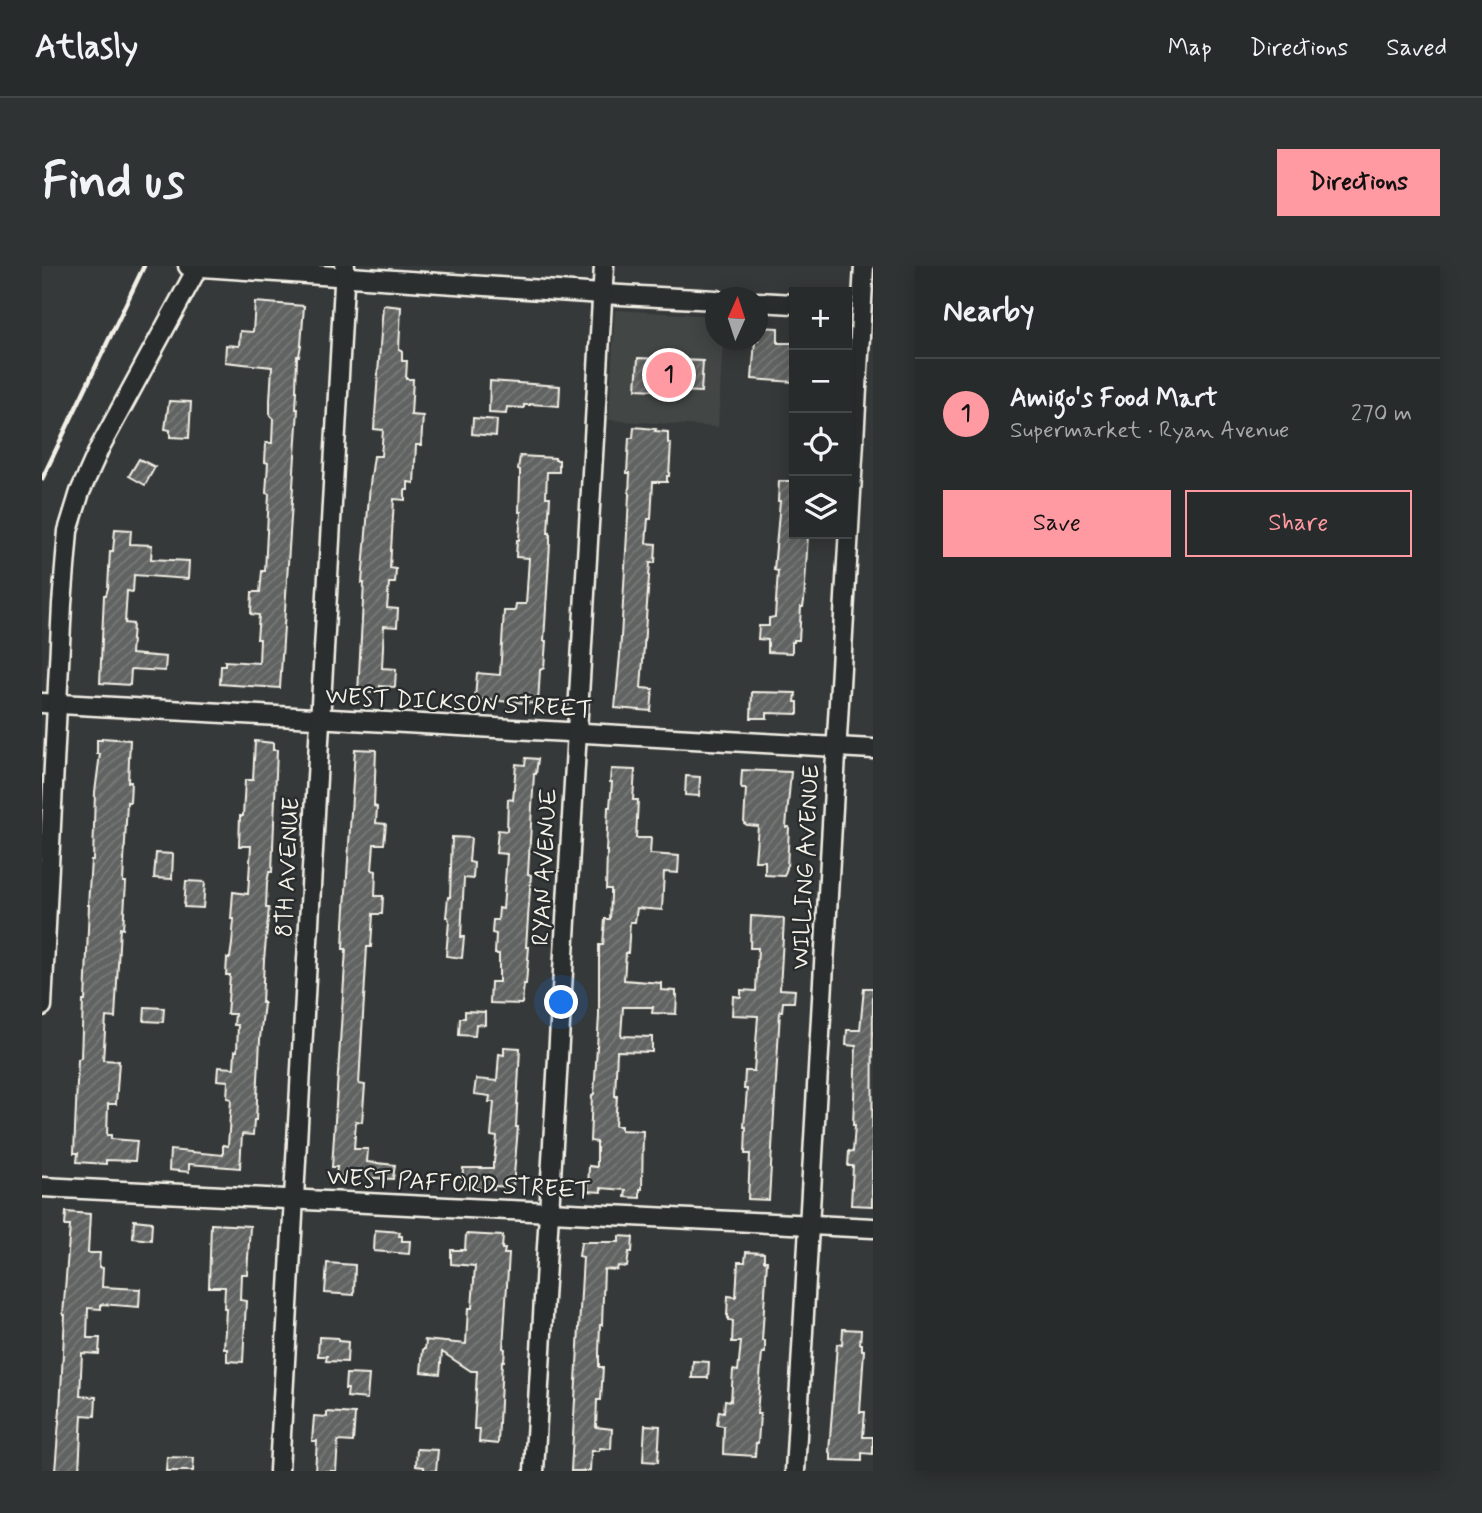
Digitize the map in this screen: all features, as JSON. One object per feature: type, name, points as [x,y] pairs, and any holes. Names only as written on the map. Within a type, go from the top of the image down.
[{"type":"street","points":[[188,266],[344,271],[602,294],[705,299]]},
{"type":"street","name":"RYAN AVENUE","points":[[534,1471],[604,266]]},
{"type":"street","name":"WILLING AVENUE","points":[[795,1471],[864,266]]},
{"type":"street","points":[[42,1006],[49,703],[68,531],[80,492],[100,447],[198,267]]},
{"type":"street","name":"8TH AVENUE","points":[[279,1471],[344,271]]},
{"type":"street","points":[[768,303],[789,304]]},
{"type":"street","name":"WEST DICKSON STREET","points":[[49,703],[873,749]]},
{"type":"street","name":"WEST PAFFORD STREET","points":[[42,1187],[873,1228]]},
{"type":"shaded area","points":[[615,310],[705,315],[705,350],[722,350],[718,427],[609,420]]},
{"type":"building","points":[[255,302],[304,306],[301,345],[297,356],[298,409],[280,688],[220,684],[221,666],[225,666],[225,661],[259,663],[259,615],[251,614],[252,592],[260,592],[262,571],[265,571],[269,494],[266,493],[268,463],[265,462],[266,443],[272,443],[272,367],[225,362],[226,345],[239,346],[240,331],[253,332]]},
{"type":"building","points":[[383,305],[401,307],[399,349],[402,351],[402,361],[407,361],[406,379],[413,379],[411,415],[423,416],[421,445],[416,445],[414,483],[408,482],[405,500],[394,499],[390,568],[396,569],[395,583],[389,583],[387,608],[398,609],[397,627],[384,626],[382,668],[396,669],[395,687],[380,686],[379,693],[358,692],[362,583],[370,484],[374,456],[381,456],[383,430],[374,429]]},
{"type":"building","points":[[768,328],[778,328],[778,343],[789,343],[789,382],[752,379],[754,350],[768,350]]},
{"type":"building","points":[[638,358],[703,361],[701,392],[636,389]]},
{"type":"building","points":[[490,381],[560,386],[559,406],[530,404],[524,405],[524,408],[507,407],[506,414],[489,413]]},
{"type":"building","points":[[169,401],[191,402],[189,438],[170,437],[170,430],[165,429]]},
{"type":"building","points":[[473,418],[497,420],[496,436],[472,434]]},
{"type":"building","points":[[634,427],[668,432],[668,443],[671,443],[667,482],[653,482],[651,519],[648,519],[646,543],[656,544],[655,563],[650,563],[641,688],[653,689],[651,711],[615,708],[628,516],[629,438],[633,438]]},
{"type":"building","points":[[520,456],[559,460],[559,472],[547,472],[550,543],[544,668],[540,670],[538,704],[475,699],[477,673],[500,675],[504,611],[515,611],[516,604],[526,604],[529,558],[516,557],[521,512],[518,469]]},
{"type":"building","points":[[139,459],[155,467],[145,485],[129,476]]},
{"type":"building","points":[[779,481],[789,481],[789,539],[808,539],[799,640],[792,642],[792,653],[768,652],[768,640],[758,639],[759,626],[769,626],[769,618],[775,617],[778,571],[774,570]]},
{"type":"building","points":[[115,529],[131,530],[130,544],[152,545],[151,559],[189,561],[188,579],[134,575],[133,592],[127,591],[125,623],[133,624],[131,654],[166,657],[165,671],[131,669],[130,685],[100,683],[104,595],[108,588],[110,551],[113,551]]},
{"type":"building","points":[[752,692],[796,693],[798,714],[767,713],[767,718],[751,718]]},
{"type":"building","points":[[97,740],[130,740],[128,782],[131,782],[130,802],[127,802],[123,882],[126,882],[123,929],[120,928],[115,1018],[106,1017],[103,1060],[119,1061],[116,1104],[108,1104],[107,1135],[111,1135],[111,1139],[137,1141],[135,1161],[106,1160],[106,1164],[77,1162],[78,1153],[74,1153],[78,1059],[81,1058],[85,1001],[95,792],[100,754],[97,754]]},
{"type":"building","points":[[255,741],[273,743],[273,750],[277,750],[272,872],[269,872],[267,883],[266,908],[269,908],[264,960],[264,1003],[253,1135],[242,1134],[240,1168],[189,1164],[189,1172],[169,1170],[170,1150],[223,1155],[223,1145],[228,1146],[231,1099],[227,1098],[228,1081],[217,1080],[218,1067],[234,1068],[237,1051],[238,1025],[234,1025],[235,1014],[227,1014],[230,975],[226,975],[227,958],[230,958],[232,944],[233,892],[248,894],[251,846],[239,846],[240,816],[243,816],[245,780],[253,780]]},
{"type":"building","points":[[355,749],[376,750],[376,823],[386,824],[384,844],[374,844],[372,870],[376,871],[375,896],[383,896],[382,914],[373,914],[371,947],[367,947],[359,1084],[365,1085],[362,1122],[356,1121],[354,1149],[368,1149],[367,1162],[395,1165],[393,1179],[336,1176],[337,1167],[332,1167]]},
{"type":"building","points":[[526,758],[538,759],[534,774],[528,874],[531,875],[526,984],[521,1004],[490,1003],[491,982],[499,982],[499,954],[495,954],[496,934],[492,933],[493,920],[498,920],[499,908],[503,909],[507,854],[496,853],[498,830],[507,831],[508,799],[513,800],[516,764],[525,765]]},
{"type":"building","points":[[611,769],[635,770],[633,800],[638,800],[636,838],[651,838],[650,854],[679,856],[678,873],[664,872],[662,910],[637,908],[635,922],[630,922],[626,953],[624,980],[661,983],[661,990],[676,991],[677,995],[676,1014],[652,1013],[653,1007],[623,1007],[621,1036],[652,1037],[652,1052],[617,1051],[615,1126],[621,1126],[621,1130],[643,1131],[640,1198],[625,1197],[626,1190],[601,1188],[601,1192],[588,1191],[589,1166],[597,1167],[597,1142],[590,1141],[599,1016],[599,945],[603,945],[605,919],[610,919],[611,889],[606,889],[606,851]]},
{"type":"building","points":[[742,770],[791,772],[786,827],[789,827],[787,868],[784,876],[765,875],[765,861],[755,861],[758,826],[744,823],[746,789],[741,786]]},
{"type":"building","points":[[686,776],[700,777],[699,796],[685,795]]},
{"type":"building","points":[[452,837],[471,838],[469,862],[474,863],[473,879],[464,878],[462,958],[446,956]]},
{"type":"building","points":[[156,853],[173,854],[172,879],[154,878]]},
{"type":"building","points":[[186,881],[205,882],[203,908],[184,907]]},
{"type":"building","points":[[751,916],[784,920],[780,989],[795,990],[794,1002],[783,1002],[780,1011],[769,1200],[748,1199],[750,1154],[745,1154],[745,1071],[754,1071],[758,1016],[732,1015],[733,996],[741,997],[741,990],[756,991],[758,948],[750,948]]},
{"type":"building","points":[[864,988],[873,988],[872,1206],[851,1205],[853,1166],[848,1166],[849,1151],[853,1152],[855,1125],[856,1046],[846,1045],[847,1030],[860,1030]]},
{"type":"building","points":[[145,1007],[164,1008],[163,1022],[144,1021]]},
{"type":"building","points":[[465,1011],[485,1012],[485,1025],[476,1024],[475,1036],[459,1035],[460,1018],[465,1018]]},
{"type":"building","points":[[504,1047],[520,1048],[513,1187],[462,1187],[463,1168],[493,1168],[497,1137],[491,1136],[494,1102],[489,1102],[490,1096],[474,1094],[476,1079],[497,1081],[499,1054],[504,1055]]},
{"type":"building","points":[[66,1212],[90,1214],[88,1253],[100,1253],[99,1267],[103,1268],[102,1287],[140,1289],[139,1307],[101,1304],[101,1309],[88,1308],[87,1338],[100,1338],[99,1354],[82,1353],[80,1396],[96,1397],[95,1416],[82,1415],[79,1471],[55,1471],[70,1226],[65,1226]]},
{"type":"building","points":[[134,1220],[152,1222],[151,1240],[133,1238]]},
{"type":"building","points":[[211,1224],[250,1226],[247,1274],[241,1274],[240,1300],[246,1301],[243,1362],[227,1361],[227,1349],[224,1349],[225,1287],[209,1287]]},
{"type":"building","points":[[375,1230],[400,1232],[402,1241],[410,1241],[409,1254],[374,1251]]},
{"type":"building","points":[[466,1234],[503,1236],[502,1249],[505,1249],[504,1254],[509,1254],[498,1444],[479,1442],[480,1429],[474,1429],[477,1371],[471,1371],[442,1352],[440,1374],[421,1372],[424,1340],[466,1344],[468,1308],[472,1308],[475,1266],[451,1264],[451,1250],[465,1250]]},
{"type":"building","points":[[619,1236],[633,1237],[632,1252],[629,1252],[627,1267],[618,1266],[617,1270],[604,1269],[599,1353],[599,1367],[603,1367],[601,1400],[597,1400],[596,1427],[612,1429],[611,1449],[591,1451],[590,1471],[571,1471],[583,1257],[579,1256],[581,1242],[619,1242]]},
{"type":"building","points":[[746,1252],[764,1253],[764,1261],[767,1261],[762,1341],[765,1341],[765,1353],[762,1353],[757,1414],[760,1414],[755,1456],[723,1454],[724,1426],[717,1425],[719,1411],[724,1412],[725,1400],[731,1401],[733,1370],[738,1371],[741,1342],[732,1342],[733,1321],[728,1320],[727,1315],[728,1296],[736,1297],[738,1262],[745,1262]]},
{"type":"building","points":[[327,1263],[355,1265],[354,1295],[325,1293]]},
{"type":"building","points":[[843,1329],[861,1330],[860,1344],[864,1350],[860,1412],[865,1412],[863,1437],[873,1437],[873,1454],[862,1453],[862,1461],[831,1460],[829,1452],[837,1344],[842,1345]]},
{"type":"building","points":[[319,1337],[338,1338],[338,1341],[348,1342],[347,1362],[326,1361],[327,1356],[318,1356]]},
{"type":"building","points":[[693,1361],[709,1362],[708,1378],[692,1378]]},
{"type":"building","points":[[346,1374],[369,1375],[367,1399],[347,1397]]},
{"type":"building","points":[[327,1412],[355,1414],[353,1442],[338,1441],[336,1471],[315,1471],[317,1441],[312,1441],[314,1416],[327,1417]]},
{"type":"building","points":[[645,1425],[660,1426],[658,1462],[643,1461]]},
{"type":"building","points":[[417,1449],[438,1450],[436,1471],[424,1471],[424,1467],[416,1466]]},
{"type":"building","points":[[167,1457],[194,1458],[193,1471],[166,1471]]},
{"type":"railway","points":[[42,479],[144,266]]},
{"type":"place","name":"Amigo's Food Mart","points":[[669,375]]}]
